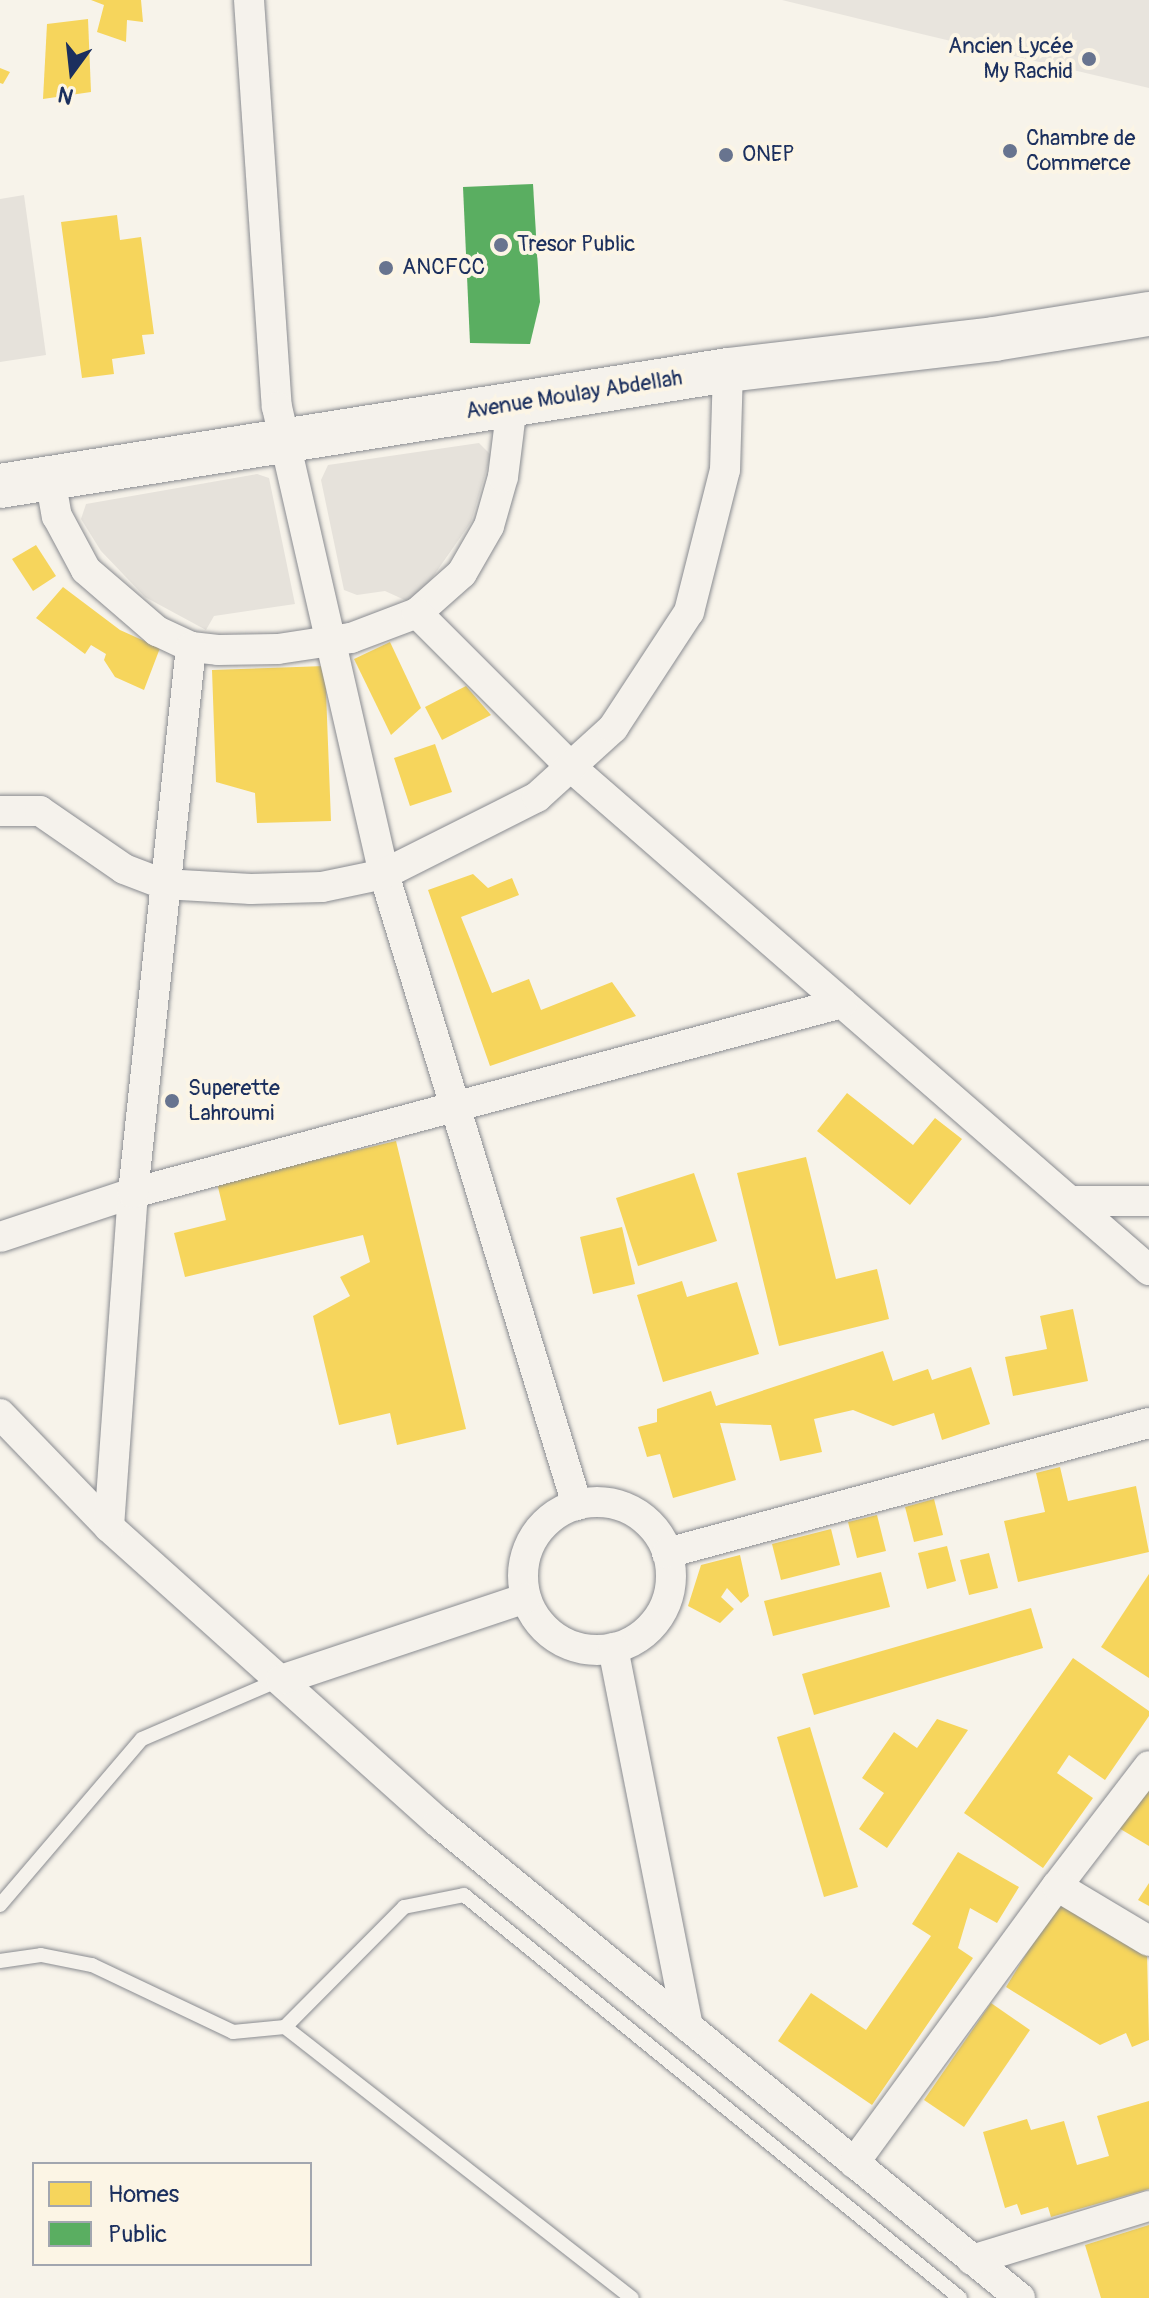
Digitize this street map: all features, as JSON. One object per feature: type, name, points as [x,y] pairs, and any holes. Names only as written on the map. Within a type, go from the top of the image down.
[{"type":"main road","name":"Avenue Moulay Abdellah","points":[[0,486],[728,370],[994,339],[1149,314]]},
{"type":"street","points":[[249,0],[277,407],[384,874],[577,1505]]},
{"type":"street","points":[[0,811],[40,811],[124,869],[163,884],[322,887],[384,874],[501,818],[572,768],[613,728],[689,612],[725,470],[728,370]]},
{"type":"street","points":[[50,478],[57,516],[86,570],[130,613],[191,647],[278,649],[351,638],[417,613],[462,573],[489,526],[503,477],[512,405]]},
{"type":"street","points":[[417,613],[572,768],[1074,1201],[1149,1270]]},
{"type":"street","points":[[109,1527],[133,1193],[163,884],[191,647]]},
{"type":"street","points":[[0,1237],[133,1193],[454,1104],[842,1003]]},
{"type":"street","points":[[1074,1201],[1149,1201]]},
{"type":"street","points":[[0,1414],[109,1527],[438,1822],[1012,2296]]},
{"type":"street","points":[[667,1553],[1149,1423]]},
{"type":"street","points":[[577,1505],[624,1508],[651,1526],[667,1553],[670,1584],[661,1613],[640,1636],[613,1648],[566,1644],[541,1626],[526,1598],[523,1569],[531,1541],[551,1519],[577,1505]]},
{"type":"street","points":[[281,1680],[526,1598]]},
{"type":"street","points":[[613,1648],[688,2027]]},
{"type":"street","points":[[854,2163],[1149,1766]]},
{"type":"street","points":[[1057,1886],[1149,1941]]},
{"type":"street","points":[[972,2260],[1149,2206]]},
{"type":"lane","points":[[0,1905],[142,1739],[281,1680]]},
{"type":"lane","points":[[0,1961],[41,1955],[92,1965],[233,2032],[285,2027],[404,1907],[464,1895],[960,2298]]},
{"type":"lane","points":[[285,2027],[632,2298]]},
{"type":"shaded area","name":"Ancien Lycée My Rachid","points":[[782,0],[1149,0],[1149,88],[909,31]]},
{"type":"shaded area","points":[[24,195],[46,355],[0,362],[0,199]]},
{"type":"shaded area","points":[[479,443],[491,455],[471,522],[425,588],[407,601],[385,591],[357,595],[344,590],[321,480],[328,465]]},
{"type":"shaded area","points":[[257,474],[269,478],[295,604],[214,616],[206,630],[145,597],[101,551],[81,519],[86,504]]},
{"type":"building: Homes","points":[[91,0],[141,0],[143,22],[127,20],[126,42],[97,32],[104,5]]},
{"type":"building: Homes","points":[[88,19],[91,92],[43,99],[47,24]]},
{"type":"building: Homes","points":[[0,68],[10,72],[3,84],[0,83]]},
{"type":"building: Homes","points":[[117,215],[120,240],[141,237],[154,334],[142,335],[145,354],[112,359],[114,374],[82,378],[61,222]]},
{"type":"building: Homes","points":[[36,545],[56,576],[33,591],[12,559]]},
{"type":"building: Homes","points":[[63,587],[120,630],[160,648],[144,690],[115,677],[104,660],[106,654],[91,645],[85,654],[36,618]]},
{"type":"building: Homes","points":[[390,642],[421,708],[391,735],[354,659]]},
{"type":"building: Homes","points":[[325,666],[331,821],[257,823],[255,793],[216,782],[212,670]]},
{"type":"building: Homes","points":[[466,686],[491,715],[442,740],[425,707]]},
{"type":"building: Homes","points":[[435,744],[452,792],[410,806],[394,758]]},
{"type":"building: Homes","points":[[473,874],[488,888],[512,878],[519,895],[461,917],[492,993],[529,979],[541,1010],[612,982],[636,1016],[490,1066],[428,890]]},
{"type":"building: Homes","points":[[847,1093],[913,1145],[935,1118],[962,1139],[910,1205],[817,1131]]},
{"type":"building: Homes","points":[[396,1141],[466,1429],[397,1445],[390,1413],[339,1425],[313,1316],[350,1296],[340,1277],[370,1262],[363,1235],[185,1277],[174,1233],[226,1220],[217,1183]]},
{"type":"building: Homes","points":[[806,1157],[836,1279],[877,1269],[889,1319],[779,1346],[737,1173]]},
{"type":"building: Homes","points":[[694,1173],[717,1241],[638,1266],[616,1198]]},
{"type":"building: Homes","points":[[622,1227],[635,1284],[593,1294],[580,1237]]},
{"type":"building: Homes","points":[[682,1281],[687,1297],[737,1282],[759,1354],[663,1382],[637,1295]]},
{"type":"building: Homes","points":[[1073,1309],[1088,1381],[1013,1396],[1005,1357],[1047,1349],[1040,1316]]},
{"type":"building: Homes","points":[[883,1351],[893,1381],[928,1369],[932,1380],[971,1367],[990,1424],[942,1440],[934,1413],[893,1426],[853,1410],[814,1419],[822,1452],[780,1461],[771,1425],[720,1423],[736,1480],[673,1498],[660,1454],[647,1457],[638,1427],[657,1422],[657,1409],[711,1391],[716,1406]]},
{"type":"building: Homes","points":[[1060,1467],[1068,1501],[1136,1486],[1149,1552],[1018,1582],[1004,1521],[1045,1512],[1036,1473]]},
{"type":"building: Homes","points":[[934,1499],[943,1535],[914,1542],[905,1507]]},
{"type":"building: Homes","points":[[877,1515],[886,1551],[857,1558],[848,1522]]},
{"type":"building: Homes","points":[[831,1529],[840,1565],[781,1580],[772,1544]]},
{"type":"building: Homes","points":[[947,1546],[956,1581],[927,1589],[918,1553]]},
{"type":"building: Homes","points":[[989,1553],[998,1588],[969,1595],[960,1560]]},
{"type":"building: Homes","points":[[740,1555],[749,1596],[741,1603],[727,1588],[721,1597],[734,1609],[720,1623],[688,1606],[701,1565]]},
{"type":"building: Homes","points":[[881,1572],[890,1607],[773,1636],[764,1601]]},
{"type":"building: Homes","points":[[1149,1574],[1149,1678],[1101,1647]]},
{"type":"building: Homes","points":[[1031,1608],[1043,1648],[814,1715],[802,1674]]},
{"type":"building: Homes","points":[[1073,1658],[1149,1711],[1149,1716],[1105,1780],[1069,1755],[1057,1773],[1093,1798],[1043,1868],[964,1813]]},
{"type":"building: Homes","points":[[937,1719],[968,1730],[887,1848],[859,1829],[884,1793],[862,1778],[894,1732],[917,1748]]},
{"type":"building: Homes","points":[[810,1727],[858,1887],[824,1897],[777,1737]]},
{"type":"building: Homes","points":[[1149,1775],[1149,1846],[1117,1827]]},
{"type":"building: Homes","points":[[958,1852],[1019,1887],[997,1923],[970,1908],[958,1948],[973,1958],[872,2105],[778,2041],[811,1993],[866,2030],[931,1936],[912,1924]]},
{"type":"building: Homes","points":[[1149,1883],[1149,1906],[1138,1900]]},
{"type":"building: Homes","points":[[1060,1899],[1147,1952],[1149,2040],[1132,2047],[1126,2033],[1100,2045],[1006,1987]]},
{"type":"building: Homes","points":[[991,2003],[1030,2030],[964,2127],[924,2100]]},
{"type":"building: Homes","points":[[1149,2101],[1149,2189],[1051,2217],[1048,2207],[1021,2215],[1017,2204],[1005,2208],[983,2132],[1027,2119],[1031,2130],[1064,2121],[1077,2165],[1109,2156],[1097,2116]]},
{"type":"building: Homes","points":[[1149,2225],[1149,2298],[1101,2298],[1085,2245]]},
{"type":"building: Public","name":"Tresor Public","points":[[533,184],[540,302],[530,344],[470,343],[463,187]]},
{"type":"place","name":"Ancien Lycée My Rachid","points":[[1089,59]]},
{"type":"place","name":"Chambre de Commerce","points":[[1010,151]]},
{"type":"place","name":"ONEP","points":[[726,155]]},
{"type":"place","name":"Tresor Public","points":[[501,245]]},
{"type":"place","name":"ANCFCC","points":[[386,268]]},
{"type":"place","name":"Superette Lahroumi","points":[[172,1101]]}]
